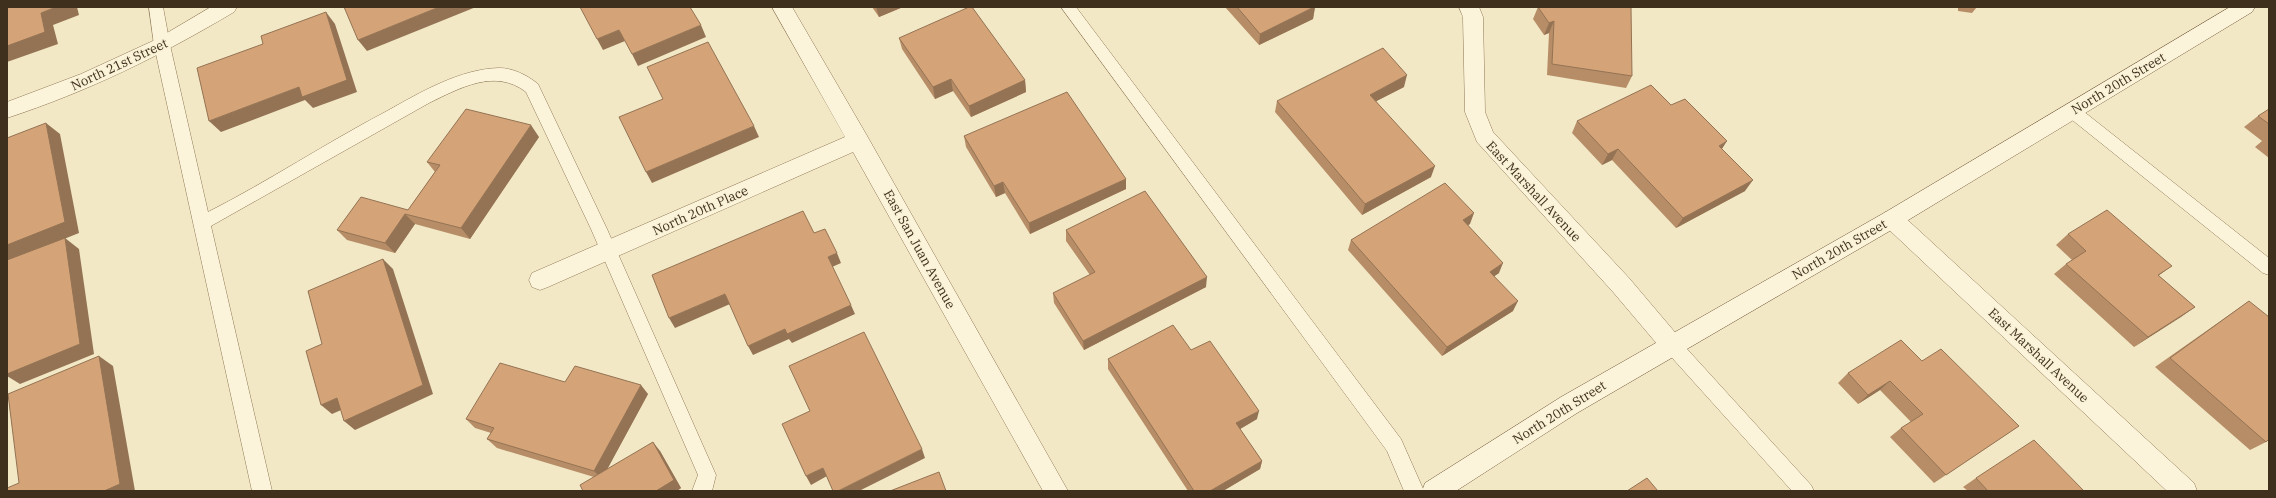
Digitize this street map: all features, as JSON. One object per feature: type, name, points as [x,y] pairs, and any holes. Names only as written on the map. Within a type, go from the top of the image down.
[{"type":"street","name":"North 21st Street","points":[[7,110],[88,80],[162,45],[227,7]]},
{"type":"street","name":"East San Juan Avenue","points":[[782,7],[859,140],[1056,491]]},
{"type":"street","name":"East Marshall Avenue","points":[[1469,7],[1473,17],[1476,112],[1484,136],[1621,285],[1671,344]]},
{"type":"street","name":"North 20th Street","points":[[1434,491],[1569,404],[1892,218],[2245,7]]},
{"type":"street","name":"North 20th Place","points":[[540,280],[859,140]]},
{"type":"street","name":"East Marshall Avenue","points":[[1892,218],[2185,491]]},
{"type":"lane","points":[[156,7],[162,45],[262,491]]},
{"type":"lane","points":[[1068,7],[1394,445],[1414,491]]},
{"type":"lane","points":[[202,223],[376,124],[431,95],[480,77],[501,74],[519,77],[532,88],[608,251],[708,475],[702,491]]},
{"type":"lane","points":[[2072,111],[2269,268]]},
{"type":"lane","points":[[1671,344],[1804,491]]},
{"type":"building","points":[[7,7],[56,7],[41,13],[45,32],[7,46]]},
{"type":"building","points":[[344,7],[439,7],[358,40]]},
{"type":"building","points":[[580,7],[690,7],[701,25],[632,54],[619,30],[597,39]]},
{"type":"building","points":[[972,7],[1025,80],[969,106],[951,79],[933,87],[899,38]]},
{"type":"building","points":[[1237,7],[1314,7],[1260,34]]},
{"type":"building","points":[[1538,7],[1631,7],[1632,76],[1552,64],[1554,21],[1549,23]]},
{"type":"building","points":[[326,12],[347,80],[302,97],[299,87],[209,121],[197,68],[263,44],[261,36]]},
{"type":"building","points":[[708,42],[754,126],[646,172],[619,117],[663,99],[647,67]]},
{"type":"building","points":[[1383,48],[1407,75],[1370,95],[1435,166],[1365,204],[1277,101]]},
{"type":"building","points":[[1651,85],[1671,105],[1685,99],[1727,141],[1719,146],[1753,180],[1683,218],[1618,149],[1608,154],[1577,121]]},
{"type":"building","points":[[1067,92],[1126,179],[1029,223],[1003,182],[994,186],[964,136]]},
{"type":"building","points":[[466,109],[531,125],[461,228],[405,214],[385,243],[337,230],[361,197],[408,210],[440,165],[427,162]]},
{"type":"building","points":[[2269,109],[2269,124],[2258,116]]},
{"type":"building","points":[[46,123],[65,222],[7,245],[7,138]]},
{"type":"building","points":[[1445,183],[1474,213],[1463,220],[1503,263],[1490,272],[1518,301],[1447,347],[1351,240]]},
{"type":"building","points":[[1145,191],[1207,277],[1083,341],[1053,293],[1095,272],[1066,230]]},
{"type":"building","points":[[2107,210],[2172,266],[2158,275],[2195,307],[2148,337],[2066,264],[2086,251],[2068,234]]},
{"type":"building","points":[[803,211],[814,233],[825,229],[837,253],[828,257],[851,305],[787,334],[785,329],[748,346],[725,294],[669,318],[652,275]]},
{"type":"building","points":[[65,238],[80,344],[7,374],[7,260]]},
{"type":"building","points":[[383,259],[423,385],[344,421],[337,398],[321,405],[306,351],[322,344],[308,291]]},
{"type":"building","points":[[2249,301],[2269,317],[2269,439],[2266,442],[2170,358]]},
{"type":"building","points":[[1173,325],[1191,350],[1210,341],[1259,411],[1236,423],[1262,461],[1210,491],[1194,491],[1108,359]]},
{"type":"building","points":[[864,332],[922,449],[838,491],[833,491],[823,468],[806,476],[782,424],[810,411],[789,366]]},
{"type":"building","points":[[1901,340],[1922,361],[1941,349],[2019,426],[1946,475],[1901,428],[1923,414],[1890,381],[1868,395],[1848,373]]},
{"type":"building","points":[[99,356],[120,484],[104,491],[7,491],[7,488],[19,483],[8,394]]},
{"type":"building","points":[[500,363],[565,382],[575,366],[641,385],[594,471],[487,439],[494,428],[466,419]]},
{"type":"building","points":[[2034,440],[2084,491],[1988,491],[1976,478]]},
{"type":"building","points":[[653,442],[674,480],[656,491],[583,491],[580,485]]},
{"type":"building","points":[[939,472],[946,491],[890,491]]},
{"type":"building","points":[[1647,478],[1658,491],[1627,491]]}]
